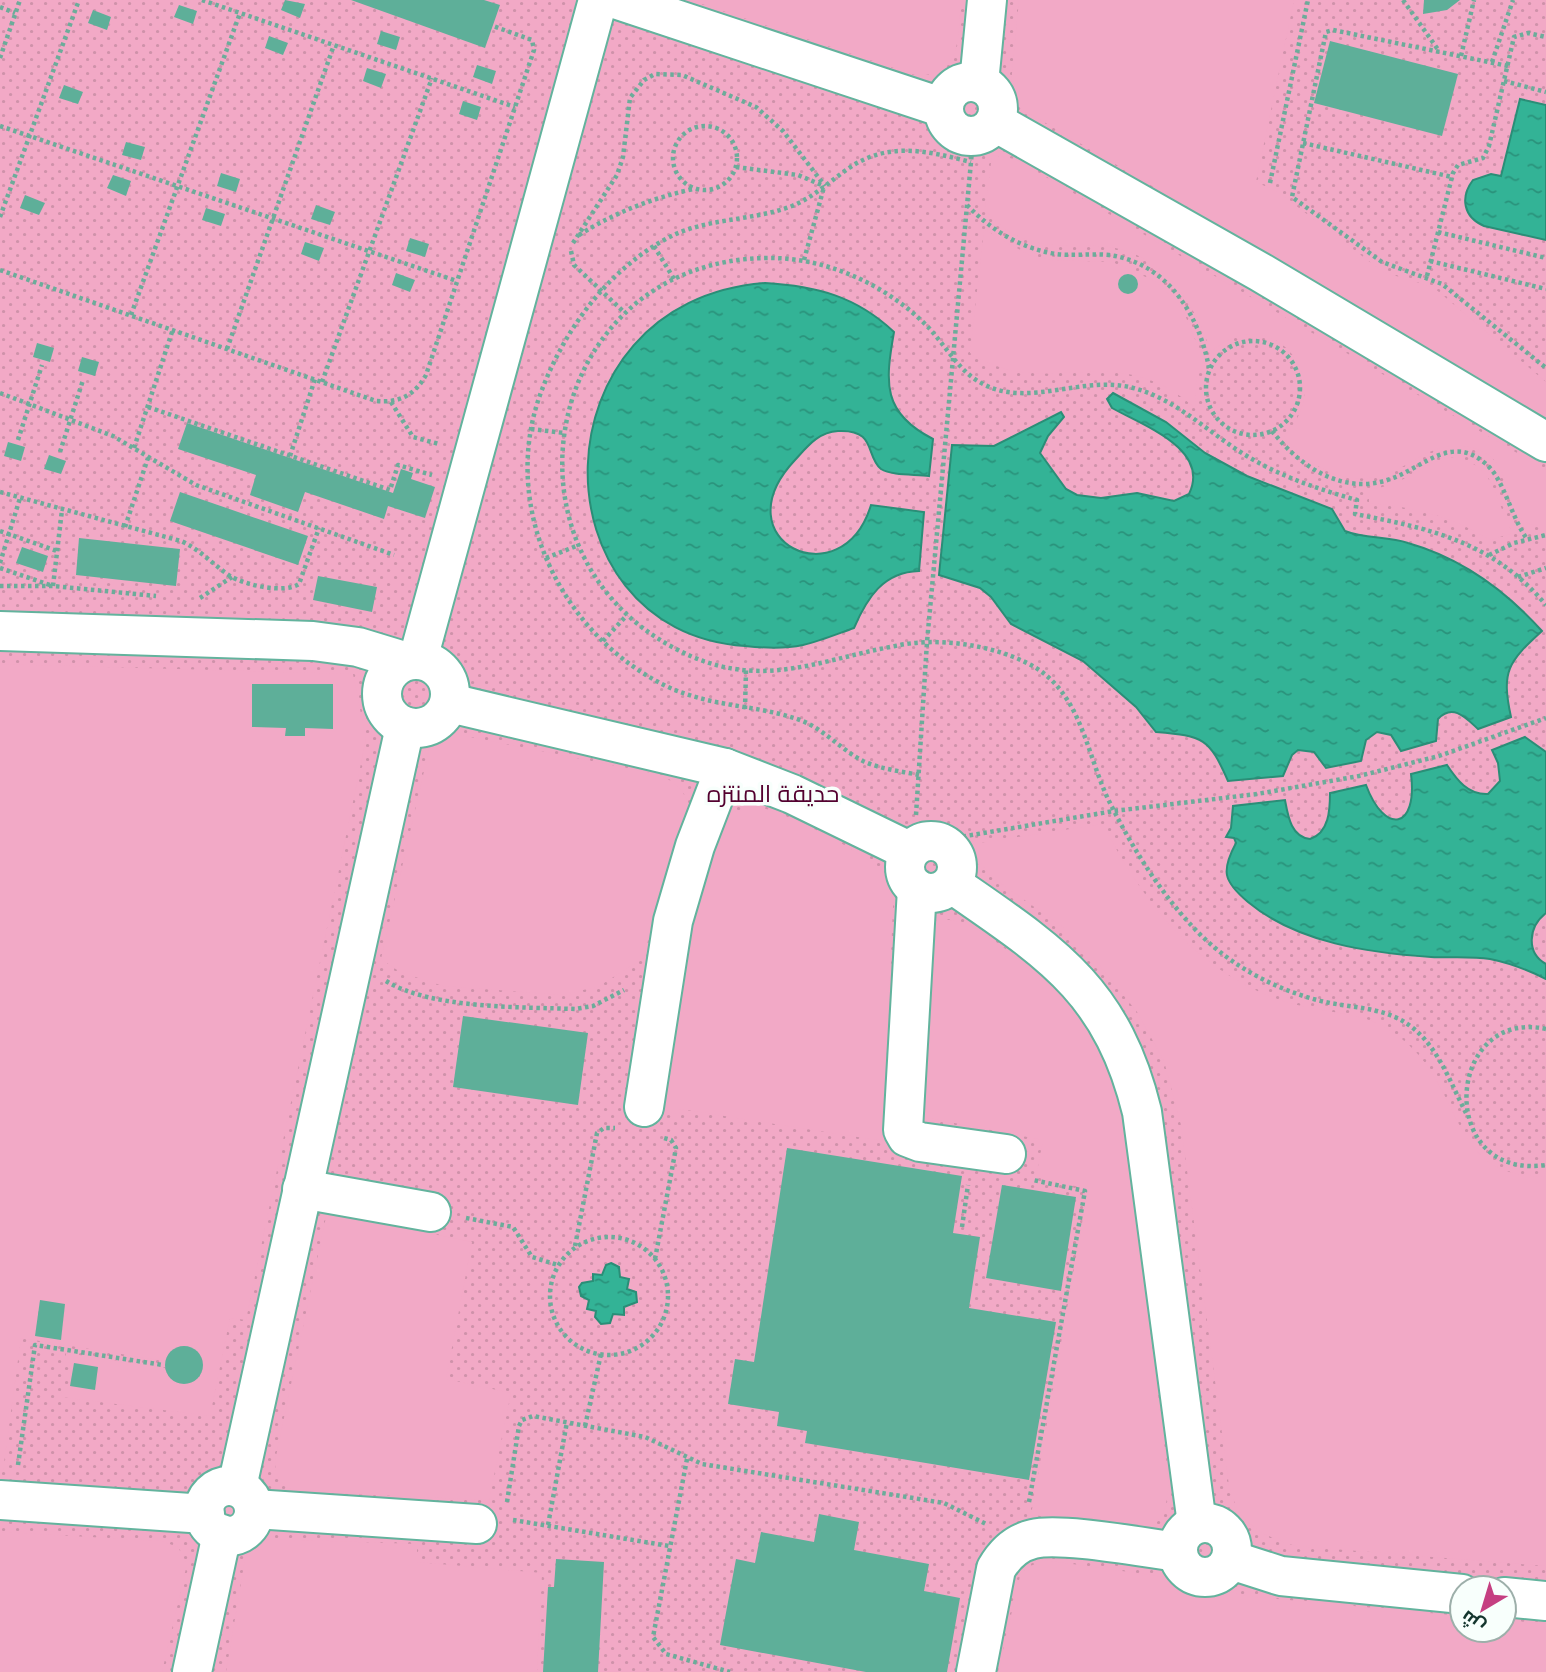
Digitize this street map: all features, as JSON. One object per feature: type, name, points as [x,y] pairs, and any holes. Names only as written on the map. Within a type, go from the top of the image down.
[{"type":"lane","points":[[0,631],[313,641],[369,649],[411,660],[433,664],[444,674],[450,688],[450,703],[440,719],[423,728],[405,727],[386,712],[382,700],[385,677],[411,660],[598,0]]},
{"type":"lane","points":[[618,0],[944,108]]},
{"type":"lane","points":[[979,83],[987,0]]},
{"type":"lane","points":[[979,140],[998,113],[993,94],[979,83],[963,83],[949,92],[944,108],[949,125],[956,131],[1259,272],[1546,442]]},
{"type":"lane","points":[[450,703],[725,768],[921,846],[906,859],[906,876],[935,887],[1028,937],[1074,976],[1111,1025],[1124,1052],[1142,1112],[1187,1538],[1187,1570],[1206,1577],[1225,1569],[1231,1560],[1281,1576],[1448,1593]]},
{"type":"lane","points":[[246,1498],[302,1189],[405,727]]},
{"type":"lane","points":[[638,1124],[683,883],[725,768]]},
{"type":"lane","points":[[935,887],[903,1130],[913,1140],[1013,1166]]},
{"type":"lane","points":[[302,1189],[431,1212]]},
{"type":"lane","points":[[192,1672],[213,1524],[210,1495],[227,1486],[246,1498],[491,1521]]},
{"type":"lane","points":[[7,1500],[213,1524]]},
{"type":"lane","points":[[976,1672],[993,1581],[1002,1558],[1016,1546],[1046,1538],[1187,1538]]},
{"type":"lane","points":[[1518,1598],[1546,1601]]},
{"type":"path","points":[[1,54],[20,0]]},
{"type":"path","points":[[0,217],[79,0]]},
{"type":"path","points":[[202,0],[215,2],[240,13],[515,107]]},
{"type":"path","points":[[1270,183],[1308,0]]},
{"type":"path","points":[[1403,0],[1439,52]]},
{"type":"path","points":[[1461,56],[1474,0]]},
{"type":"path","points":[[1492,62],[1513,0]]},
{"type":"path","points":[[0,7],[15,13]]},
{"type":"path","points":[[131,315],[240,13]]},
{"type":"path","points":[[0,270],[376,401],[390,402],[414,393],[426,375],[535,45],[527,37],[492,26]]},
{"type":"path","points":[[1508,65],[1333,30],[1326,32],[1292,197],[1382,262],[1427,276],[1442,284],[1546,368]]},
{"type":"path","points":[[1427,276],[1452,177],[1458,165],[1477,162],[1486,153],[1514,37],[1528,33],[1546,37]]},
{"type":"path","points":[[227,349],[334,45]]},
{"type":"path","points":[[625,313],[574,265],[570,256],[575,238],[617,176],[623,157],[630,98],[644,79],[664,72],[682,75],[756,107],[783,131],[825,186]]},
{"type":"path","points":[[323,382],[432,78]]},
{"type":"path","points":[[1504,81],[1546,92]]},
{"type":"path","points":[[0,125],[457,281]]},
{"type":"path","points":[[575,238],[615,213],[651,198],[694,188],[717,188],[727,182],[736,167],[736,149],[722,131],[699,126],[688,130],[680,138],[673,161],[676,172],[694,188]]},
{"type":"path","points":[[919,775],[862,760],[820,729],[801,720],[696,698],[637,669],[603,641],[569,600],[546,558],[531,511],[526,479],[531,429],[545,383],[561,349],[603,291],[636,258],[654,246],[703,224],[792,206],[872,155],[895,149],[919,149],[979,140],[967,204],[927,642],[919,775],[921,846],[1154,804],[1257,794],[1359,776],[1439,756],[1546,718]]},
{"type":"path","points":[[1303,143],[1452,177]]},
{"type":"path","points":[[736,167],[798,175],[825,186]]},
{"type":"path","points":[[804,260],[825,186]]},
{"type":"path","points":[[967,204],[995,230],[1032,248],[1073,256],[1112,256],[1156,274],[1175,290],[1189,309],[1205,347],[1209,368],[1206,397],[1211,411],[1224,425],[1247,435],[1272,431],[1288,420],[1300,394],[1297,371],[1285,353],[1258,340],[1229,346],[1209,368]]},
{"type":"path","points":[[1438,232],[1546,258]]},
{"type":"path","points":[[654,246],[674,279]]},
{"type":"path","points":[[1546,604],[1518,577],[1489,555],[1433,530],[1355,514],[1357,500],[1290,478],[1252,459],[1162,398],[1135,388],[1108,383],[1014,393],[982,384],[909,309],[856,278],[804,260],[743,259],[716,264],[674,279],[641,298],[599,342],[583,367],[572,396],[564,433],[564,484],[579,545],[592,569],[627,615],[680,651],[709,663],[746,670],[800,670],[898,645],[927,642],[1003,654],[1031,664],[1050,680],[1080,720],[1114,811],[1174,907],[1225,957],[1288,991],[1321,1001],[1383,1012],[1411,1027],[1436,1056],[1484,1146],[1499,1158],[1517,1165],[1546,1166]]},
{"type":"path","points":[[1430,261],[1546,289]]},
{"type":"path","points":[[134,448],[173,330]]},
{"type":"path","points":[[18,440],[42,365]]},
{"type":"path","points":[[290,456],[316,379]]},
{"type":"path","points":[[60,452],[83,380]]},
{"type":"path","points":[[0,393],[113,436],[196,485],[394,555]]},
{"type":"path","points":[[390,402],[413,437],[444,446],[442,456]]},
{"type":"path","points":[[148,407],[390,490],[398,465],[436,476],[439,466]]},
{"type":"path","points":[[1217,436],[1224,425]]},
{"type":"path","points":[[531,429],[564,433]]},
{"type":"path","points":[[1272,431],[1310,468],[1342,482],[1358,485],[1391,479],[1442,452],[1473,455],[1497,477],[1509,509],[1527,539]]},
{"type":"path","points":[[125,527],[148,458]]},
{"type":"path","points":[[0,492],[194,547],[232,577],[293,588],[303,577],[318,528]]},
{"type":"path","points":[[20,498],[0,566],[53,586]]},
{"type":"path","points":[[53,586],[62,510]]},
{"type":"path","points":[[0,531],[57,551]]},
{"type":"path","points":[[1489,555],[1527,539],[1546,535]]},
{"type":"path","points":[[546,558],[579,545]]},
{"type":"path","points":[[1518,577],[1546,568]]},
{"type":"path","points":[[191,599],[208,596],[232,577]]},
{"type":"path","points":[[0,586],[53,586],[163,596]]},
{"type":"path","points":[[603,641],[627,615]]},
{"type":"path","points":[[745,709],[746,670]]},
{"type":"path","points":[[353,957],[395,987],[416,995],[439,1000],[575,1009],[610,999],[667,958]]},
{"type":"path","points":[[1466,1113],[1467,1076],[1476,1058],[1488,1044],[1504,1034],[1523,1028],[1546,1029]]},
{"type":"path","points":[[574,1247],[597,1133],[604,1128],[638,1124],[671,1140],[676,1148],[655,1259]]},
{"type":"path","points":[[669,1545],[548,1525],[491,1521],[522,1420],[533,1416],[645,1437],[687,1459],[944,1503],[960,1508],[989,1525],[1016,1546],[1085,1191],[1013,1166]]},
{"type":"path","points":[[431,1212],[513,1227],[532,1256],[558,1265]]},
{"type":"path","points":[[617,1237],[644,1249],[655,1259],[663,1272],[667,1303],[656,1332],[632,1351],[601,1354],[574,1343],[555,1321],[549,1293],[558,1265],[574,1247],[595,1238],[617,1237]]},
{"type":"path","points":[[7,1500],[36,1345],[163,1365]]},
{"type":"path","points":[[585,1426],[601,1354]]},
{"type":"path","points":[[548,1525],[567,1422]]},
{"type":"path","points":[[687,1459],[653,1629],[658,1647],[677,1658],[730,1672]]},
{"type":"green space","name":"حديقة المنتزه","points":[[0,0],[1546,0],[1546,1672],[0,1672]]},
{"type":"green space","points":[[690,0],[961,0],[958,39],[950,62],[931,74],[915,75]]},
{"type":"green space","points":[[1019,0],[1294,0],[1256,182],[1278,192],[1383,272],[1433,287],[1546,382],[1546,419],[1022,109],[1012,95],[1011,84]]},
{"type":"green space","points":[[992,155],[1015,159],[1546,470],[1546,526],[1529,524],[1518,516],[1503,475],[1495,461],[1483,451],[1462,446],[1446,447],[1385,474],[1369,478],[1337,475],[1309,460],[1284,436],[1299,414],[1305,391],[1301,370],[1291,352],[1275,340],[1255,334],[1233,338],[1211,352],[1204,332],[1184,296],[1156,266],[1119,249],[1036,243],[1011,232],[985,210]]},
{"type":"green space","points":[[984,229],[1029,255],[1050,260],[1112,262],[1157,282],[1183,310],[1205,364],[1197,375],[1195,408],[1165,387],[1137,376],[1109,372],[1027,373],[999,367],[970,353]]},
{"type":"green space","points":[[1454,457],[1468,461],[1487,476],[1513,533],[1490,540],[1432,514],[1369,503],[1369,489],[1405,479],[1432,463]]},
{"type":"green space","points":[[0,664],[353,674],[366,739],[246,1320],[230,1318],[210,1416],[61,1397],[62,1384],[95,1389],[98,1367],[65,1362],[66,1353],[165,1368],[171,1379],[181,1384],[199,1378],[202,1368],[197,1353],[191,1349],[177,1348],[165,1361],[21,1338],[3,1470],[0,1470]],"holes":[[[252,684],[333,684],[333,729],[305,728],[305,736],[285,735],[286,728],[252,727]],[[40,1301],[65,1304],[60,1339],[35,1336]]]},
{"type":"green space","points":[[445,732],[657,774],[677,785],[688,802],[691,817],[656,905],[644,958],[599,986],[563,995],[443,986],[400,972],[381,959],[430,745]]},
{"type":"green space","points":[[755,806],[809,826],[852,849],[885,873],[894,884],[883,1141],[680,1109],[679,1114],[667,1111],[668,1106],[663,1105],[691,930],[710,868],[715,833],[731,813]]},
{"type":"green space","points":[[1103,824],[1118,853],[1155,907],[1199,953],[1224,973],[1252,989],[1283,1001],[1352,1015],[1383,1026],[1414,1050],[1430,1070],[1464,1133],[1477,1151],[1494,1165],[1516,1174],[1546,1176],[1546,1566],[1296,1546],[1262,1532],[1238,1510],[1229,1486],[1181,1125],[1164,1061],[1137,1012],[1093,957],[1064,928],[992,877],[966,845]]},
{"type":"green space","points":[[940,919],[961,922],[976,928],[1051,986],[1082,1022],[1105,1064],[1115,1090],[1124,1118],[1169,1483],[1163,1514],[1150,1528],[1031,1515],[1088,1189],[1036,1177],[1043,1140],[923,1117],[933,924]]},
{"type":"green space","points":[[327,1212],[472,1242],[446,1379],[511,1393],[489,1500],[302,1492],[286,1486],[279,1478],[275,1461]]},
{"type":"green space","points":[[0,1532],[161,1541],[178,1547],[187,1564],[162,1672],[0,1672]]},
{"type":"green space","points":[[270,1539],[417,1544],[417,1562],[542,1573],[537,1672],[226,1672],[245,1559],[250,1549]]},
{"type":"green space","points":[[1044,1560],[1186,1580],[1247,1596],[1448,1615],[1448,1644],[1518,1644],[1518,1621],[1546,1624],[1546,1672],[998,1672],[1020,1576],[1026,1568]]},
{"type":"water","points":[[1520,99],[1546,105],[1546,240],[1484,226],[1472,217],[1466,206],[1466,193],[1473,180],[1491,174],[1501,176]]},
{"type":"water","points":[[765,283],[818,290],[850,301],[894,332],[889,367],[891,395],[904,418],[933,439],[929,476],[898,474],[881,469],[865,439],[850,432],[825,434],[795,460],[775,489],[771,515],[778,535],[794,548],[814,554],[836,549],[856,534],[871,505],[924,512],[919,571],[895,576],[878,589],[854,628],[809,643],[781,648],[745,646],[675,627],[626,586],[596,530],[588,466],[600,402],[634,345],[689,303]]},
{"type":"water","points":[[1113,393],[1166,422],[1205,453],[1247,476],[1332,509],[1345,531],[1400,541],[1446,557],[1513,602],[1542,631],[1521,651],[1510,668],[1507,689],[1511,717],[1478,729],[1459,714],[1449,712],[1438,719],[1436,741],[1401,751],[1391,735],[1377,732],[1366,740],[1361,761],[1326,768],[1314,752],[1298,750],[1292,755],[1283,776],[1228,781],[1210,748],[1203,742],[1185,735],[1156,732],[1136,707],[1083,661],[1011,624],[991,597],[980,588],[939,575],[952,445],[994,446],[1061,412],[1064,417],[1048,436],[1040,453],[1066,489],[1077,495],[1101,498],[1137,493],[1174,501],[1189,494],[1193,478],[1190,464],[1182,451],[1170,440],[1112,408],[1107,399]]},
{"type":"water","points":[[1525,737],[1546,752],[1546,913],[1533,932],[1532,947],[1546,964],[1546,979],[1519,967],[1490,959],[1431,957],[1359,949],[1311,936],[1267,916],[1240,895],[1229,881],[1228,861],[1236,843],[1234,838],[1226,837],[1231,828],[1233,806],[1285,800],[1289,819],[1295,830],[1310,839],[1325,826],[1330,793],[1366,785],[1382,813],[1398,819],[1405,815],[1410,806],[1411,774],[1447,765],[1469,789],[1488,794],[1500,781],[1498,763],[1492,750]]},
{"type":"water","points":[[611,1263],[619,1267],[620,1277],[629,1279],[627,1289],[636,1292],[637,1302],[624,1307],[624,1315],[613,1314],[610,1323],[601,1324],[595,1317],[596,1311],[587,1309],[589,1300],[581,1296],[579,1287],[582,1283],[593,1281],[593,1274],[602,1275],[606,1265]]},
{"type":"building","points":[[285,0],[305,4],[300,18],[281,10]]},
{"type":"building","points":[[351,0],[484,0],[500,5],[485,48]]},
{"type":"building","points":[[1424,0],[1460,0],[1447,10],[1423,14]]},
{"type":"building","points":[[179,5],[197,11],[193,24],[174,17]]},
{"type":"building","points":[[93,10],[111,17],[107,30],[88,23]]},
{"type":"building","points":[[381,31],[400,37],[396,50],[377,44]]},
{"type":"building","points":[[269,36],[288,43],[283,55],[265,48]]},
{"type":"building","points":[[1330,41],[1458,74],[1442,136],[1314,103]]},
{"type":"building","points":[[477,65],[496,71],[492,84],[473,77]]},
{"type":"building","points":[[367,68],[386,74],[381,88],[363,81]]},
{"type":"building","points":[[64,85],[83,92],[78,104],[59,98]]},
{"type":"building","points":[[463,101],[481,107],[477,120],[459,114]]},
{"type":"building","points":[[126,142],[145,147],[141,160],[122,155]]},
{"type":"building","points":[[221,173],[240,179],[236,192],[217,186]]},
{"type":"building","points":[[113,175],[131,181],[126,196],[107,188]]},
{"type":"building","points":[[25,195],[45,203],[39,215],[20,208]]},
{"type":"building","points":[[316,205],[335,212],[330,225],[311,219]]},
{"type":"building","points":[[206,208],[225,214],[221,226],[202,220]]},
{"type":"building","points":[[410,238],[429,244],[425,257],[406,251]]},
{"type":"building","points":[[305,242],[324,248],[319,261],[301,254]]},
{"type":"building","points":[[396,273],[415,280],[410,292],[392,285]]},
{"type":"building","points":[[1124,274],[1132,274],[1138,284],[1132,294],[1124,294],[1118,288],[1118,280]]},
{"type":"building","points":[[37,343],[54,348],[50,362],[33,357]]},
{"type":"building","points":[[82,357],[99,362],[95,376],[78,371]]},
{"type":"building","points":[[187,423],[393,493],[401,469],[413,473],[411,479],[435,487],[425,518],[388,506],[384,519],[305,492],[298,512],[250,495],[256,475],[178,449]]},
{"type":"building","points":[[8,442],[25,447],[21,461],[4,456]]},
{"type":"building","points":[[49,455],[66,461],[61,474],[44,469]]},
{"type":"building","points":[[180,492],[308,536],[298,565],[170,521]]},
{"type":"building","points":[[79,538],[180,549],[176,586],[76,575]]},
{"type":"building","points":[[22,547],[48,556],[43,572],[16,563]]},
{"type":"building","points":[[318,576],[377,587],[372,612],[313,600]]},
{"type":"building","points":[[252,684],[333,684],[333,729],[305,728],[305,736],[285,736],[286,728],[252,727]]},
{"type":"building","points":[[463,1016],[588,1033],[578,1105],[453,1087]]},
{"type":"building","points":[[787,1148],[962,1176],[953,1233],[980,1237],[969,1308],[1056,1322],[1029,1480],[805,1443],[807,1431],[777,1426],[779,1412],[728,1404],[735,1359],[754,1362]]},
{"type":"building","points":[[1002,1185],[1076,1197],[1061,1291],[986,1278]]},
{"type":"building","points":[[40,1300],[65,1304],[61,1340],[35,1336]]},
{"type":"building","points":[[184,1346],[197,1352],[203,1365],[197,1378],[184,1384],[171,1378],[165,1365],[171,1352]]},
{"type":"building","points":[[74,1363],[98,1367],[95,1390],[70,1386]]},
{"type":"building","points":[[819,1514],[859,1522],[854,1550],[929,1564],[924,1591],[960,1598],[947,1672],[866,1672],[720,1645],[736,1559],[755,1563],[761,1532],[814,1542]]},
{"type":"building","points":[[556,1559],[604,1562],[598,1672],[543,1672],[548,1587],[554,1587]]}]
